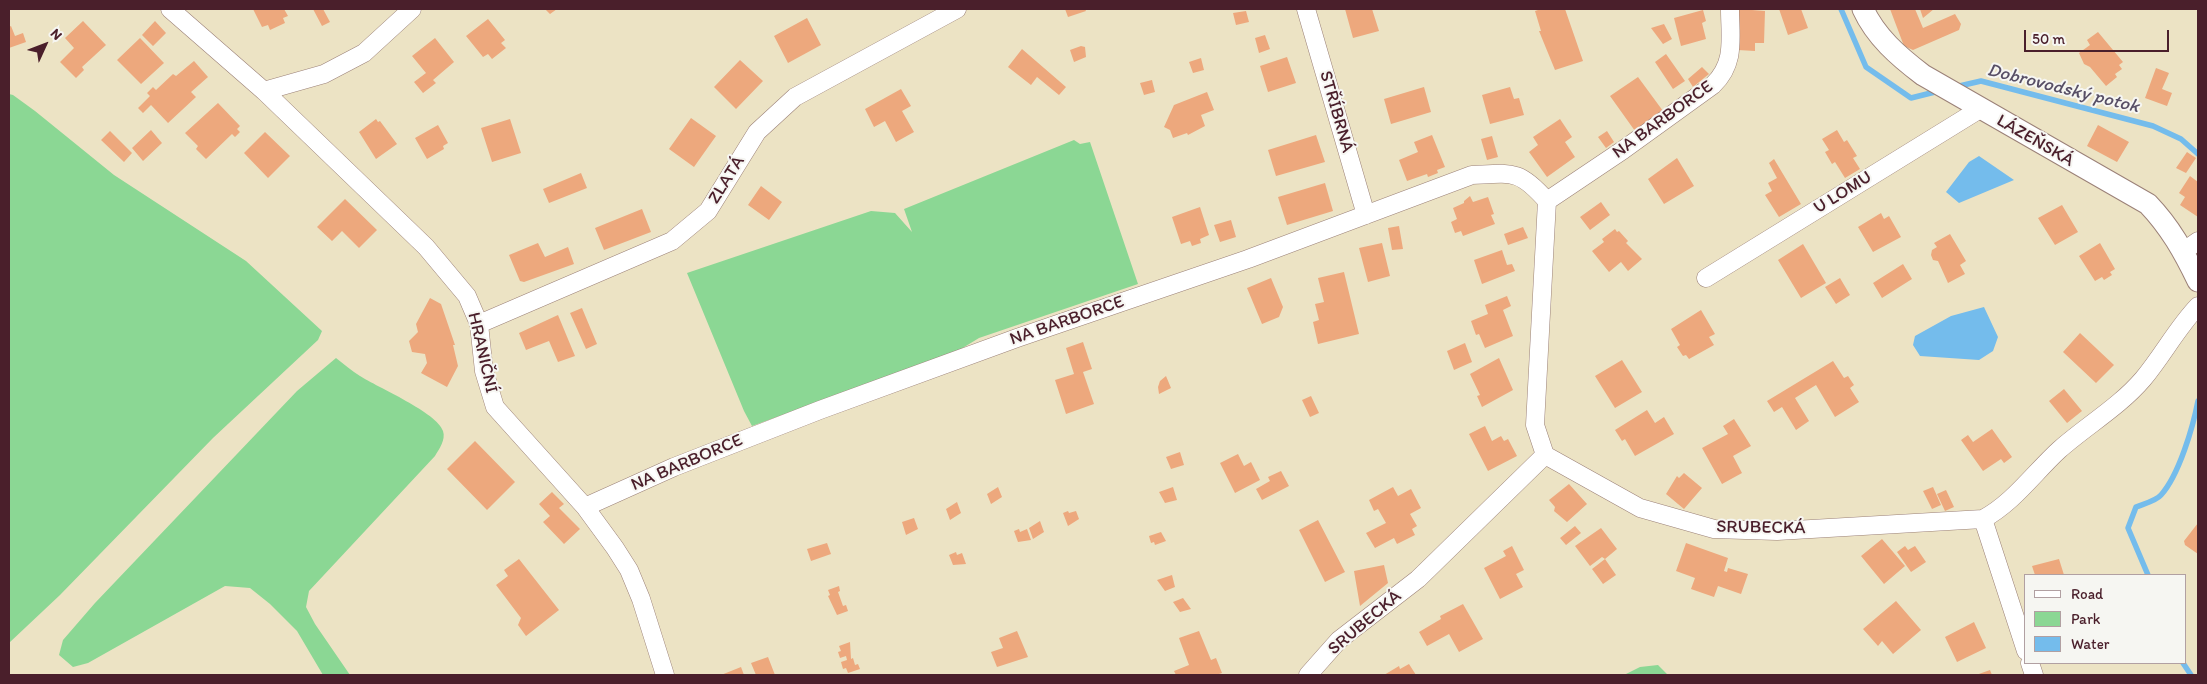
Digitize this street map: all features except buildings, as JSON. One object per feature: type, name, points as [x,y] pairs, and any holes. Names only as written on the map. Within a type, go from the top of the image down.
[{"type":"street","name":"HRANIČNÍ","points":[[170,9],[264,91],[426,247],[467,296],[479,324],[484,371],[495,407],[585,507],[629,570],[641,599],[666,675]]},
{"type":"street","points":[[264,91],[324,74],[364,53],[412,9]]},
{"type":"street","name":"ZLATÁ","points":[[479,324],[672,241],[708,211],[757,132],[795,96],[957,9]]},
{"type":"street","name":"STŘÍBRNÁ","points":[[1306,9],[1366,214]]},
{"type":"street","name":"NA BARBORCE","points":[[585,507],[674,467],[820,410],[1017,338],[1248,259],[1472,174],[1508,173],[1530,182],[1546,201],[1623,150],[1724,75],[1730,60],[1730,9]]},
{"type":"street","name":"LÁZEŇSKÁ","points":[[1863,9],[1871,27],[1894,53],[1923,75],[2148,204],[2191,246],[2198,281]]},
{"type":"street","name":"U LOMU","points":[[1706,278],[1972,104]]},
{"type":"street","points":[[1545,455],[1535,425],[1546,201]]},
{"type":"street","name":"SRUBECKÁ","points":[[1308,675],[1338,640],[1418,579],[1545,455],[1640,508],[1714,529],[1777,532],[1983,519],[1998,511],[2060,449],[2107,413],[2143,378],[2184,320],[2198,306]]},
{"type":"street","points":[[1983,519],[2024,645]]},
{"type":"green space","points":[[9,94],[35,111],[114,175],[246,261],[322,331],[318,340],[213,438],[60,595],[9,643]]},
{"type":"green space","points":[[1074,140],[1080,144],[1090,142],[1138,284],[979,338],[956,352],[752,426],[687,273],[871,211],[895,213],[912,232],[904,209]]},
{"type":"green space","points":[[336,358],[360,376],[430,416],[439,424],[444,434],[442,444],[435,456],[309,591],[306,607],[315,624],[350,675],[323,675],[297,631],[270,604],[250,588],[225,586],[88,663],[73,667],[59,655],[63,640],[95,603],[297,391]]},
{"type":"green space","points":[[1658,665],[1668,675],[1624,675],[1640,667]]},
{"type":"water","points":[[1979,156],[2014,180],[1959,203],[1946,192],[1969,162]]},
{"type":"water","points":[[1984,307],[1998,337],[1993,351],[1979,360],[1920,356],[1913,345],[1915,336],[1951,316]]},
{"type":"waterway","name":"Dobrovodský potok","points":[[1841,9],[1866,67],[1911,98],[1939,91]]},
{"type":"waterway","name":"Dobrovodský potok","points":[[1955,87],[1981,81],[2153,126],[2181,139],[2198,154]]},
{"type":"waterway","name":"Dobrovodský potok","points":[[2148,574],[2128,528],[2136,507],[2159,497],[2174,476],[2189,437],[2198,401]]},
{"type":"waterway","name":"Dobrovodský potok","points":[[2184,664],[2191,675]]}]
